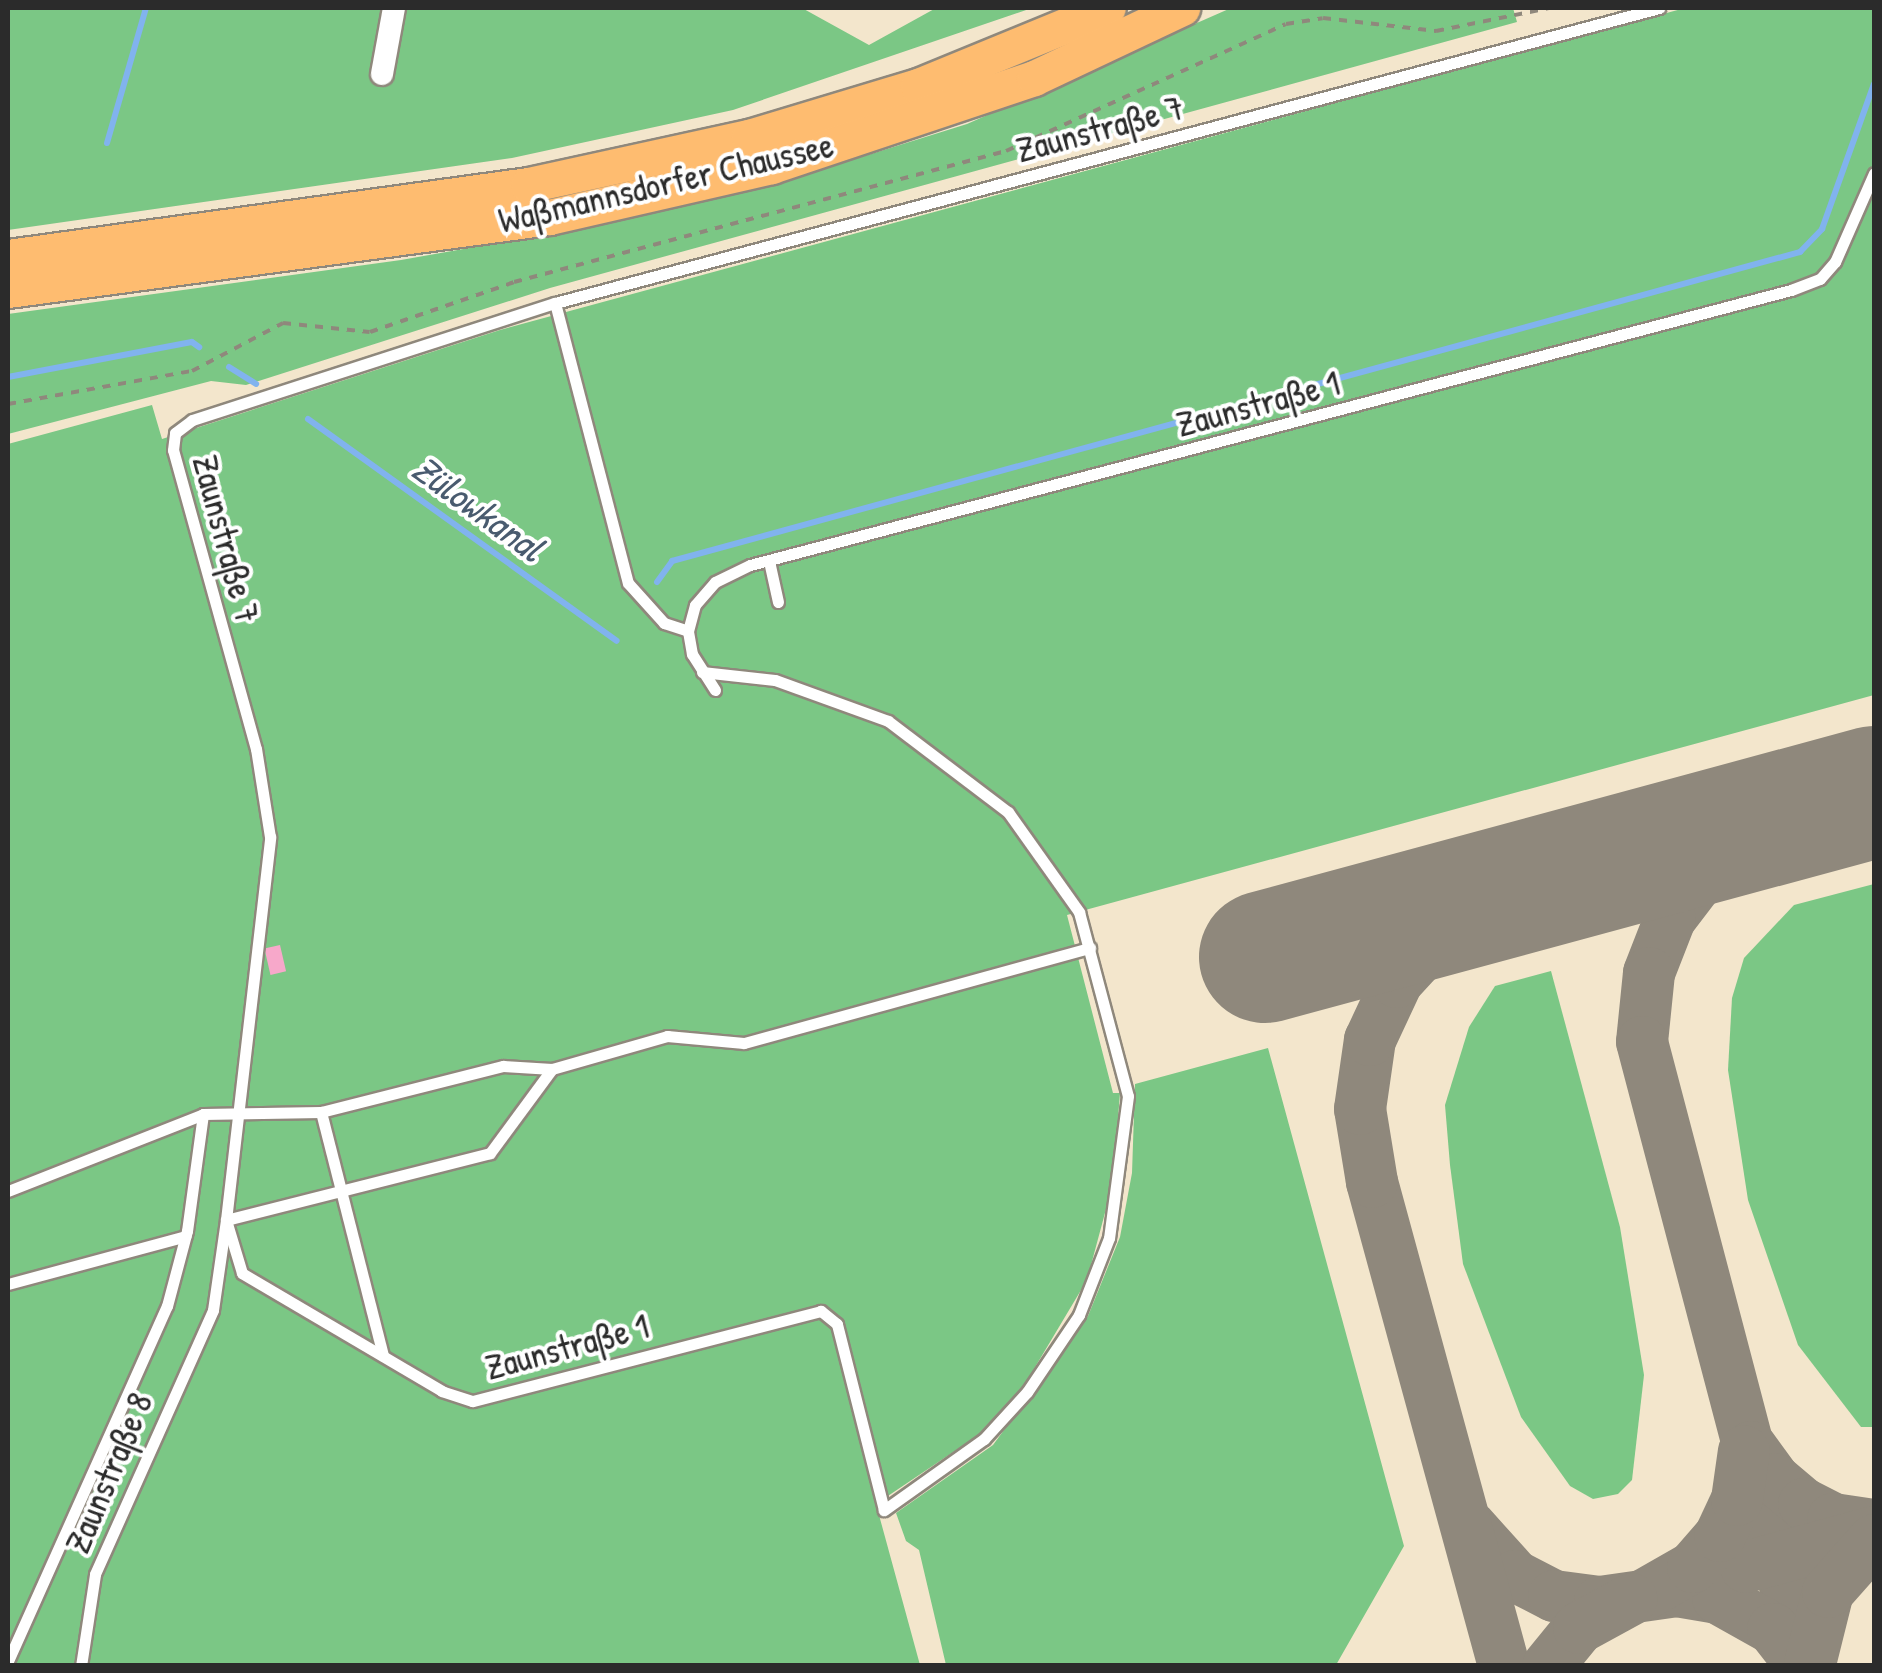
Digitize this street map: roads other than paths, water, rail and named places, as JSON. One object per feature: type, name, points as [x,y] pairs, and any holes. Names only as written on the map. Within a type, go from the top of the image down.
[{"type":"main road","name":"Waßmannsdorfer Chaussee","points":[[8,257],[528,185],[749,137],[918,86],[1108,8]]},
{"type":"main road","name":"Waßmannsdorfer Chaussee","points":[[8,290],[549,217],[771,166],[1034,78],[1182,8]]},
{"type":"street","points":[[382,74],[394,8]]},
{"type":"lane","name":"Zaunstraße 7","points":[[243,1058],[270,837],[256,749],[173,450],[174,433],[192,420],[555,303],[1658,8]]},
{"type":"lane","name":"Zaunstraße 1","points":[[688,631],[695,605],[715,582],[768,561],[1791,290],[1820,279],[1836,262],[1874,173]]},
{"type":"lane","points":[[555,303],[628,583],[664,623],[688,631],[702,672],[714,690]]},
{"type":"lane","points":[[768,561],[778,602]]},
{"type":"lane","points":[[8,1191],[202,1114],[321,1112],[503,1066],[552,1069],[667,1036],[744,1042],[1090,948],[1079,912],[1008,812],[888,721],[775,680],[702,672]]},
{"type":"lane","name":"Zaunstraße 1","points":[[243,1058],[226,1220],[242,1272],[442,1391],[472,1401],[821,1311],[837,1324],[884,1510],[994,1430],[1055,1352],[1096,1277],[1122,1173],[1128,1096],[1090,948]]},
{"type":"lane","points":[[226,1220],[490,1154],[552,1069]]},
{"type":"lane","points":[[321,1112],[383,1355]]},
{"type":"lane","points":[[8,1661],[167,1306],[186,1236],[202,1114]]},
{"type":"lane","name":"Zaunstraße 8","points":[[81,1666],[95,1574],[213,1310],[226,1220]]},
{"type":"lane","points":[[8,1284],[186,1236]]},
{"type":"waterway","points":[[107,143],[146,8]]},
{"type":"waterway","points":[[657,582],[672,561],[1800,252],[1822,229],[1874,84]]},
{"type":"waterway","name":"Zülowkanal","points":[[8,377],[192,342],[199,347]]},
{"type":"waterway","name":"Zülowkanal","points":[[229,367],[256,384]]},
{"type":"waterway","name":"Zülowkanal","points":[[308,419],[617,641]]}]
